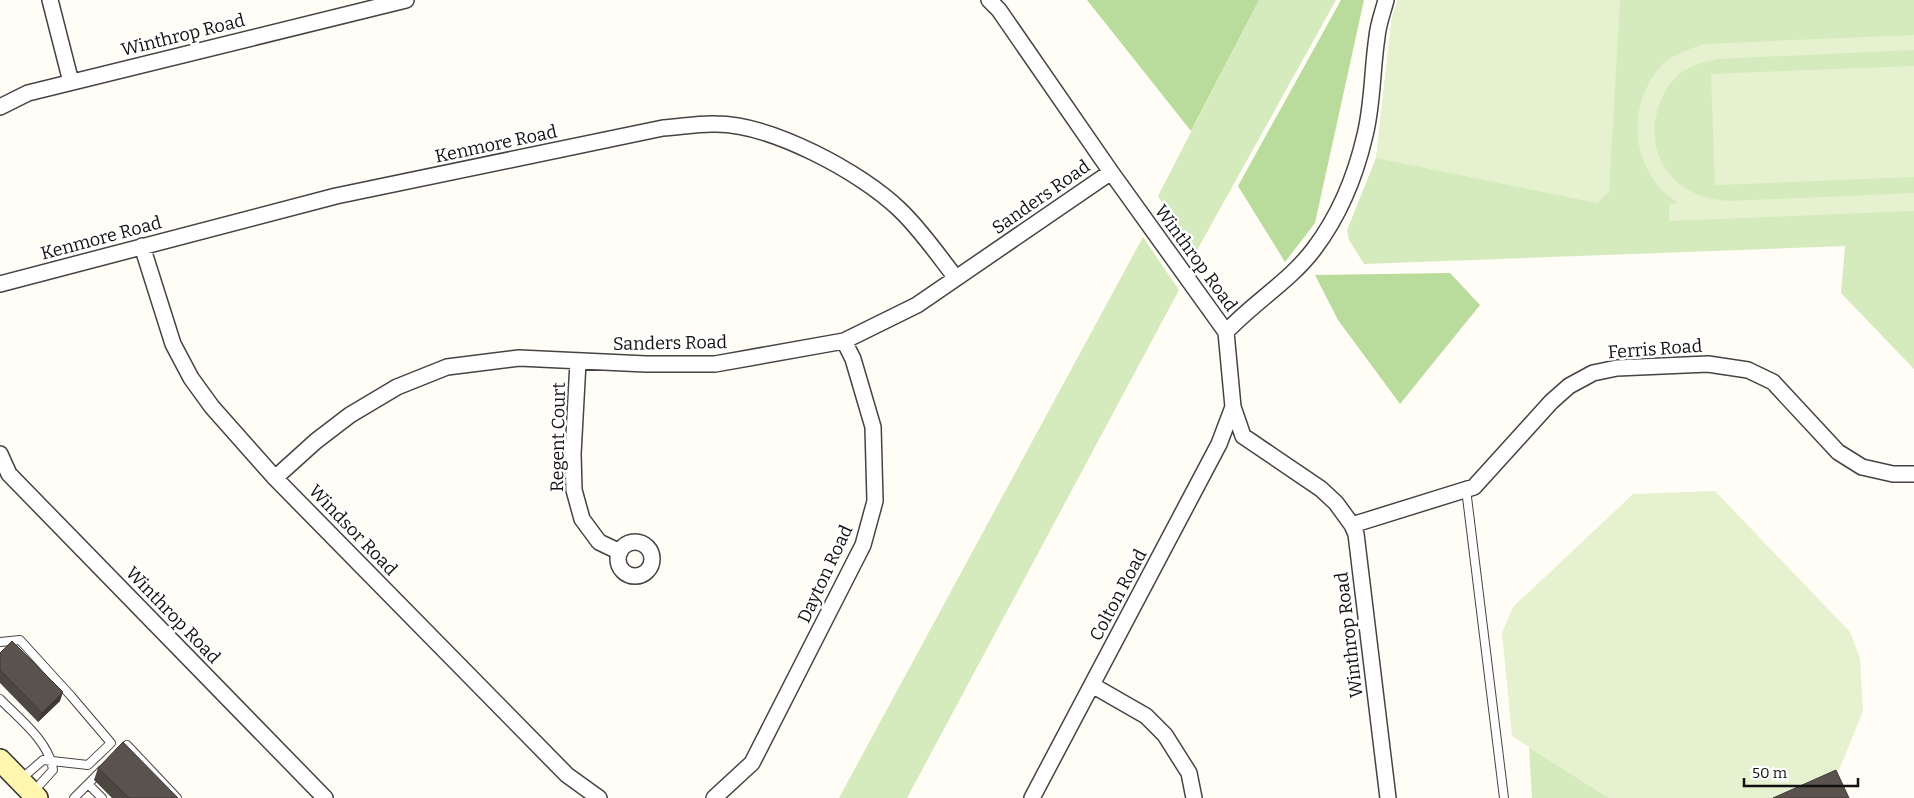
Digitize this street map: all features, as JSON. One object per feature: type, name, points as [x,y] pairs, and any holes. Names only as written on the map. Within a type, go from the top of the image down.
[{"type":"main road","points":[[0,760],[29,791]]},
{"type":"street","points":[[50,0],[71,82]]},
{"type":"street","name":"Winthrop Road","points":[[0,107],[28,93],[406,0]]},
{"type":"street","name":"Winthrop Road","points":[[989,0],[999,10],[1111,172],[1226,332],[1233,407],[1243,436],[1321,489],[1336,503],[1352,524],[1356,534],[1388,798]]},
{"type":"street","points":[[1226,332],[1244,312],[1287,278],[1314,250],[1333,218],[1352,179],[1365,134],[1372,90],[1377,35],[1386,0]]},
{"type":"street","name":"Kenmore Road","points":[[0,284],[336,196],[663,128],[717,124],[749,128],[819,154],[872,188],[900,210],[956,278]]},
{"type":"street","name":"Sanders Road","points":[[275,478],[316,441],[350,415],[398,387],[447,367],[519,358],[578,362],[715,364],[844,341],[917,305],[1111,172]]},
{"type":"street","name":"Windsor Road","points":[[142,246],[173,344],[192,378],[212,407],[275,478],[567,775],[600,798]]},
{"type":"street","name":"Dayton Road","points":[[714,798],[752,762],[863,545],[875,501],[872,427],[853,360],[844,341]]},
{"type":"street","name":"Regent Court","points":[[578,362],[573,454],[574,490],[582,518],[599,542],[620,552]]},
{"type":"street","name":"Ferris Road","points":[[1352,524],[1474,487],[1550,402],[1569,386],[1593,373],[1617,368],[1708,364],[1748,370],[1773,382],[1838,452],[1862,467],[1893,474],[1914,474]]},
{"type":"street","name":"Colton Road","points":[[1032,798],[1219,444],[1233,407]]},
{"type":"street","name":"Winthrop Road","points":[[0,454],[5,476],[325,798]]},
{"type":"street","points":[[1092,685],[1146,716],[1165,735],[1189,773],[1194,798]]},
{"type":"lane","points":[[1466,489],[1504,798]]},
{"type":"lane","points":[[0,642],[20,640],[111,742],[88,765],[43,760],[29,791]]},
{"type":"lane","points":[[0,699],[38,738],[52,760],[53,770],[29,791]]},
{"type":"lane","points":[[114,758],[127,745],[177,798]]},
{"type":"lane","points":[[74,798],[108,764]]},
{"type":"lane","points":[[88,784],[102,798]]},
{"type":"green space","points":[[1087,0],[1259,0],[1191,131]]},
{"type":"green space","points":[[1259,0],[1336,0],[1196,252],[1158,196]]},
{"type":"green space","points":[[1341,0],[1364,0],[1315,223],[1285,262],[1238,186]]},
{"type":"green space","points":[[1398,0],[1914,0],[1914,369],[1841,293],[1845,246],[1364,264],[1349,240],[1347,230],[1376,158],[1392,17]]},
{"type":"green space","points":[[1398,0],[1620,0],[1609,192],[1597,203],[1376,158],[1392,17]]},
{"type":"green space","points":[[1914,35],[1914,50],[1717,59],[1695,65],[1680,73],[1666,91],[1657,111],[1655,134],[1657,150],[1663,164],[1672,177],[1683,187],[1713,199],[1730,201],[1914,193],[1914,211],[1669,221],[1669,204],[1678,203],[1662,190],[1650,174],[1639,144],[1638,128],[1643,96],[1650,81],[1660,67],[1669,59],[1704,44]]},
{"type":"green space","points":[[1914,66],[1914,177],[1715,185],[1711,74]]},
{"type":"green space","points":[[1143,237],[1179,290],[907,798],[839,798]]},
{"type":"green space","points":[[1450,273],[1480,305],[1400,404],[1338,320],[1315,275]]},
{"type":"green space","points":[[1715,491],[1850,632],[1860,658],[1863,711],[1840,768],[1772,798],[1609,798],[1512,736],[1502,633],[1513,607],[1633,494]]},
{"type":"green space","points":[[1529,747],[1609,798],[1532,798]]},
{"type":"building","points":[[12,641],[63,692],[42,713],[0,670],[0,653]]},
{"type":"building","points":[[123,742],[178,798],[129,798],[98,768]]},
{"type":"building","points":[[1836,770],[1849,798],[1773,798]]}]
